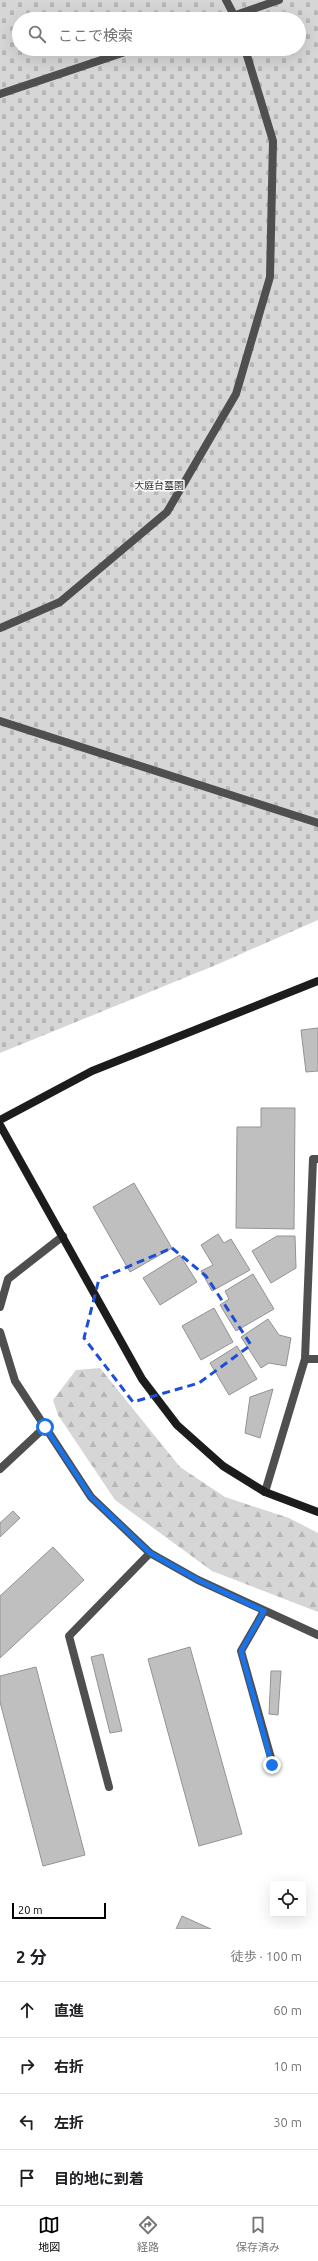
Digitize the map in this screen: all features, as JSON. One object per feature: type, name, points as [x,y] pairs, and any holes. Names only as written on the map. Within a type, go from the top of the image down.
[{"type":"street","points":[[226,0],[233,12]]},
{"type":"street","points":[[249,12],[279,0]]},
{"type":"street","points":[[0,94],[113,56]]},
{"type":"street","points":[[0,628],[60,602],[167,512],[236,394],[270,277],[272,142],[247,56]]},
{"type":"street","points":[[0,721],[318,823]]},
{"type":"street","points":[[0,1120],[92,1072],[318,981]]},
{"type":"street","points":[[0,1125],[142,1379],[177,1425],[223,1466],[265,1492],[318,1512]]},
{"type":"street","points":[[265,1492],[305,1359],[313,1159],[318,1159]]},
{"type":"street","points":[[0,1307],[8,1279],[63,1236]]},
{"type":"street","points":[[0,1332],[15,1381],[91,1497],[150,1553],[198,1580],[318,1635]]},
{"type":"street","points":[[305,1359],[318,1359]]},
{"type":"street","points":[[0,1468],[45,1427]]},
{"type":"street","points":[[109,1787],[69,1636],[150,1553]]},
{"type":"street","points":[[264,1611],[241,1651],[272,1765]]},
{"type":"highlighted area","points":[[172,1248],[206,1276],[251,1345],[199,1383],[133,1402],[84,1338],[99,1279]]},
{"type":"green space","name":"大庭台墓園","points":[[0,0],[318,0],[318,920],[216,965],[0,1053]]},
{"type":"green space","points":[[100,1368],[180,1467],[225,1497],[289,1518],[318,1533],[318,1612],[212,1571],[115,1500],[58,1415],[53,1400],[76,1370]]},
{"type":"building","points":[[318,1028],[318,1071],[306,1072],[301,1030]]},
{"type":"building","points":[[261,1108],[295,1108],[294,1229],[236,1228],[237,1127],[261,1127]]},
{"type":"building","points":[[134,1183],[172,1248],[130,1272],[93,1207]]},
{"type":"building","points":[[218,1234],[224,1243],[231,1239],[250,1270],[212,1291],[201,1271],[213,1265],[201,1245]]},
{"type":"building","points":[[277,1236],[295,1236],[296,1268],[271,1283],[252,1251]]},
{"type":"building","points":[[180,1255],[197,1282],[160,1305],[143,1278]]},
{"type":"building","points":[[253,1274],[274,1309],[236,1331],[220,1305],[229,1299],[225,1291]]},
{"type":"building","points":[[214,1308],[233,1342],[201,1360],[182,1326]]},
{"type":"building","points":[[268,1319],[279,1335],[291,1338],[286,1366],[269,1363],[261,1368],[241,1337]]},
{"type":"building","points":[[237,1346],[257,1379],[229,1395],[210,1363]]},
{"type":"building","points":[[273,1389],[260,1438],[245,1433],[250,1397]]},
{"type":"building","points":[[13,1511],[20,1518],[0,1537],[0,1523]]},
{"type":"building","points":[[53,1547],[84,1580],[0,1658],[0,1596]]},
{"type":"building","points":[[190,1647],[242,1834],[199,1846],[148,1659]]},
{"type":"building","points":[[103,1654],[122,1731],[110,1733],[91,1657]]},
{"type":"building","points":[[36,1667],[85,1855],[43,1866],[0,1702],[0,1676]]},
{"type":"building","points":[[271,1671],[281,1671],[278,1715],[269,1714]]},
{"type":"building","points":[[182,1916],[211,1929],[176,1929]]},
{"type":"route","points":[[45,1427],[91,1497],[150,1553],[198,1580],[264,1611],[241,1651],[272,1765]]}]
